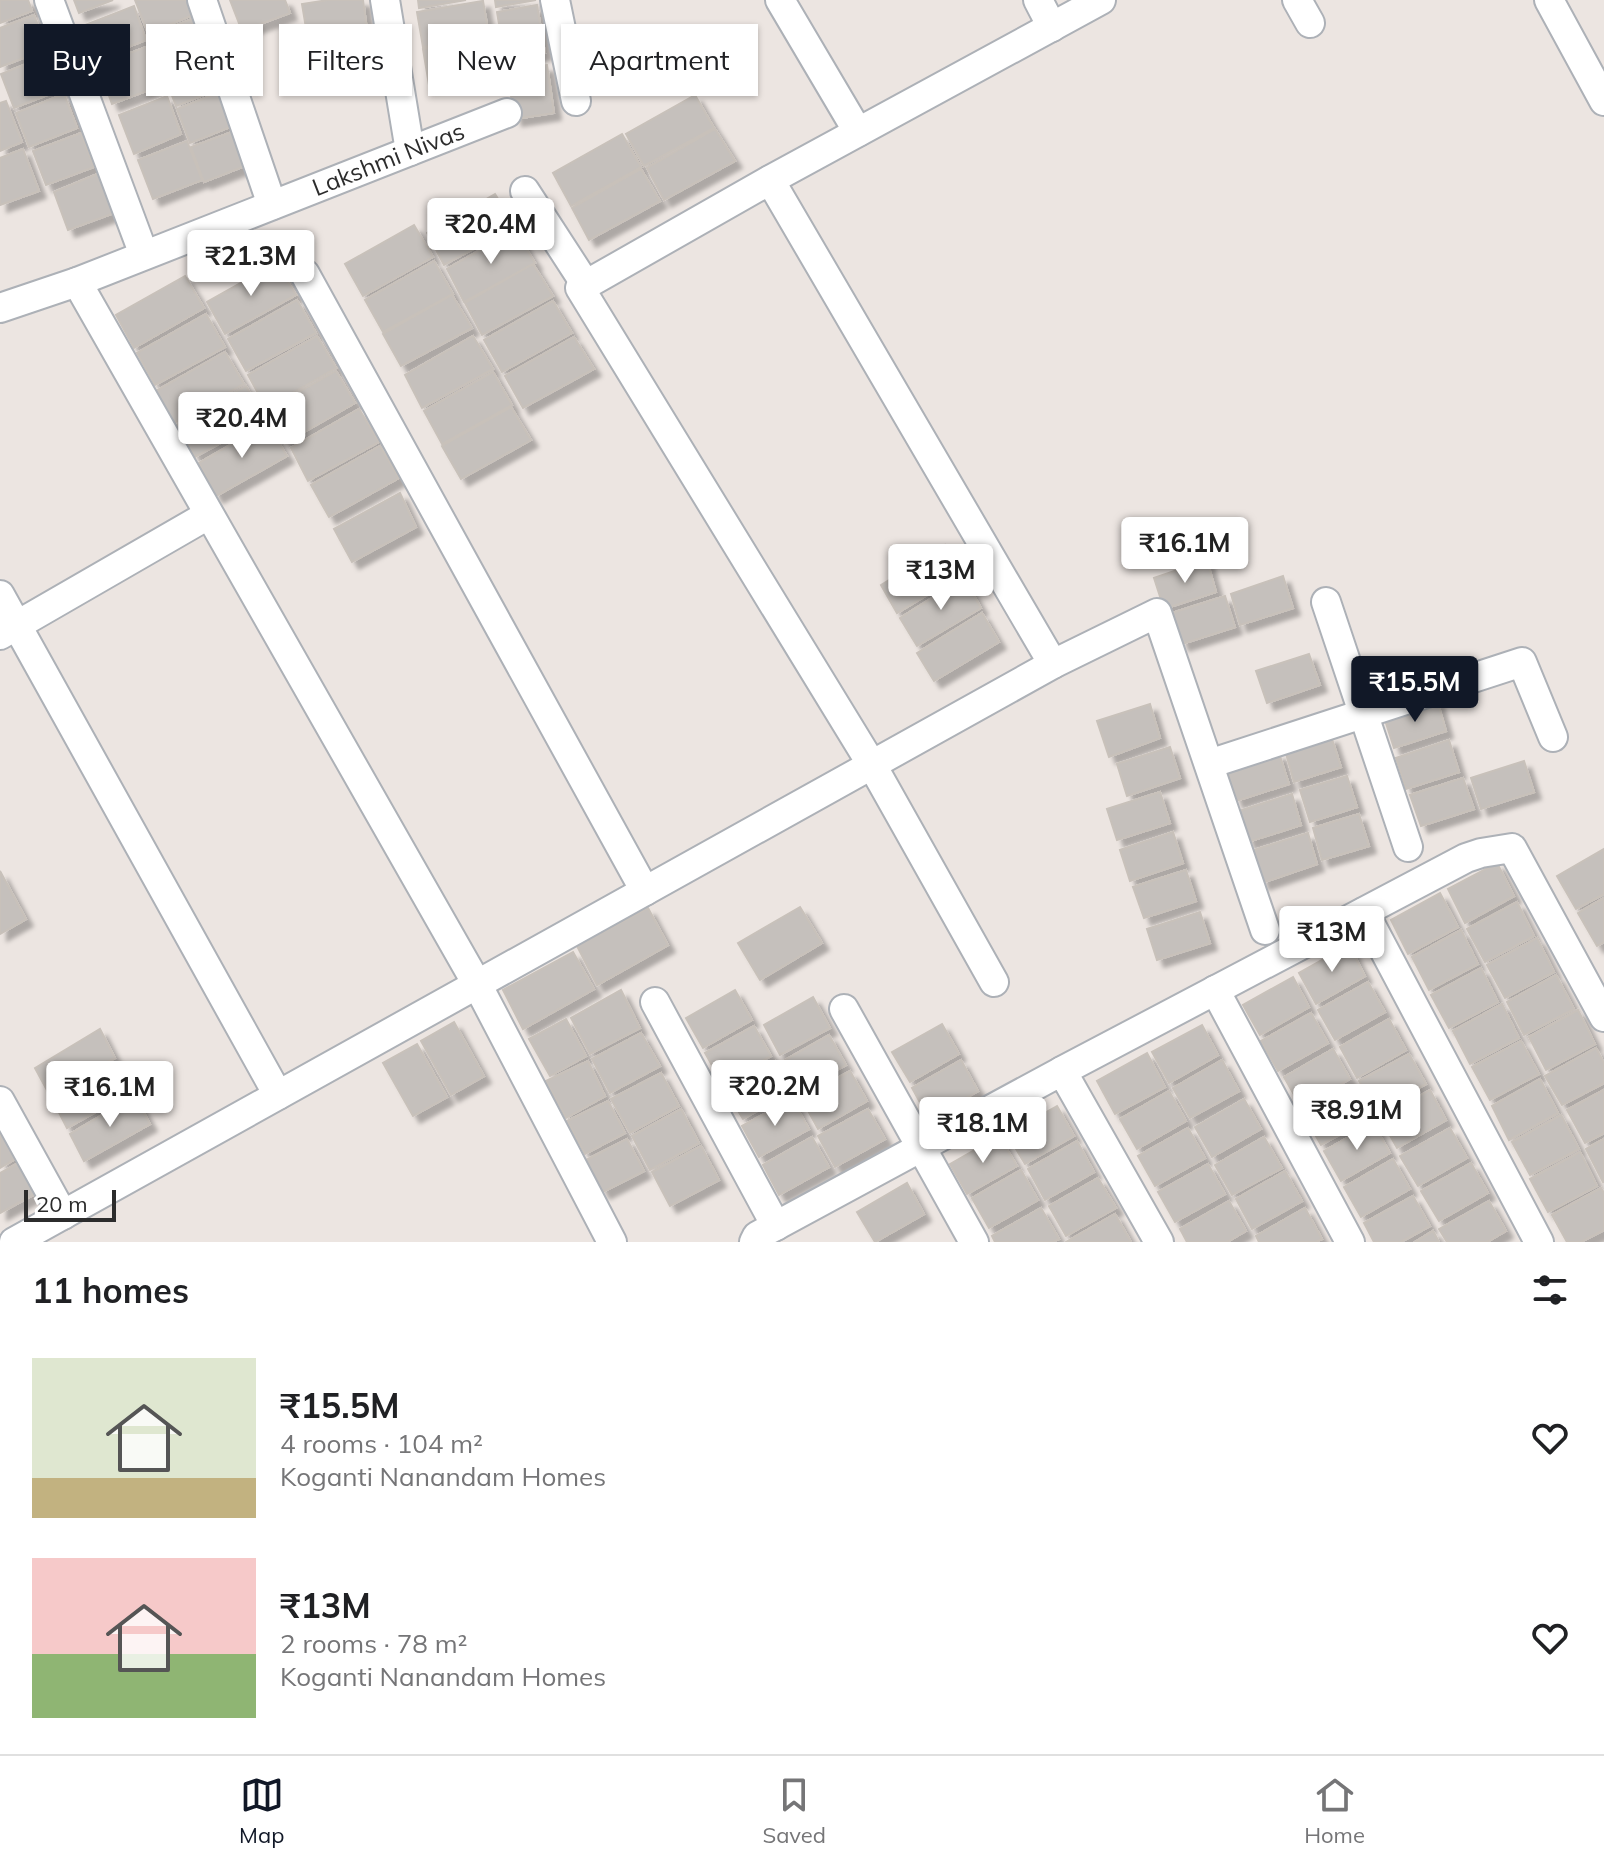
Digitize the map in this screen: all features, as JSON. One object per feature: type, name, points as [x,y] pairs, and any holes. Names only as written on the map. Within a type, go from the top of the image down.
[{"type":"street","points":[[49,0],[144,255]]},
{"type":"street","points":[[202,0],[272,205]]},
{"type":"street","points":[[385,0],[410,151]]},
{"type":"street","points":[[555,0],[576,101]]},
{"type":"street","points":[[780,0],[858,132]]},
{"type":"street","points":[[1038,0],[1052,27]]},
{"type":"street","points":[[994,982],[872,765],[580,288],[770,180],[1101,0]]},
{"type":"street","points":[[1549,0],[1604,101]]},
{"type":"street","name":"Lakshmi Nivas","points":[[1,305],[77,282],[507,113]]},
{"type":"street","points":[[770,180],[1053,664]]},
{"type":"street","points":[[525,191],[586,285]]},
{"type":"street","points":[[305,274],[645,891]]},
{"type":"street","points":[[77,282],[477,984],[612,1242]]},
{"type":"street","points":[[9,630],[208,515]]},
{"type":"street","points":[[0,595],[9,630],[278,1095]]},
{"type":"street","points":[[1326,602],[1408,847]]},
{"type":"street","points":[[14,1242],[1053,664],[1157,613],[1265,930]]},
{"type":"street","points":[[1209,764],[1522,662],[1553,737]]},
{"type":"street","points":[[655,1002],[765,1234],[1062,1071],[1466,858],[1481,853],[1512,848],[1604,1017]]},
{"type":"street","points":[[1364,912],[1539,1242]]},
{"type":"street","points":[[1215,990],[1350,1242]]},
{"type":"street","points":[[844,1009],[974,1242]]},
{"type":"street","points":[[1062,1071],[1159,1242]]},
{"type":"street","points":[[0,1101],[63,1215]]},
{"type":"building","points":[[0,0],[28,0],[32,11],[0,23]]},
{"type":"building","points":[[74,0],[113,0],[79,13]]},
{"type":"building","points":[[135,0],[191,0],[196,14],[171,24],[146,24],[146,28]]},
{"type":"building","points":[[230,0],[285,0],[290,13],[261,24],[239,24]]},
{"type":"building","points":[[363,0],[366,24],[305,24],[302,4]]},
{"type":"building","points":[[418,0],[466,0],[419,8]]},
{"type":"building","points":[[495,0],[536,0],[496,7]]},
{"type":"building","points":[[483,1],[487,24],[428,24],[428,46],[423,47],[417,12]]},
{"type":"building","points":[[537,5],[540,24],[499,24],[497,12]]},
{"type":"building","points":[[134,6],[146,40],[130,46],[130,24],[88,24]]},
{"type":"building","points":[[34,15],[37,24],[24,24],[24,58],[0,67],[0,28]]},
{"type":"building","points":[[197,17],[200,24],[179,24]]},
{"type":"building","points":[[146,47],[146,91],[112,104],[109,96],[130,96],[130,53]]},
{"type":"building","points":[[428,48],[428,79],[423,49]]},
{"type":"building","points":[[24,65],[24,96],[45,96],[14,108],[1,74]]},
{"type":"building","points":[[545,65],[554,113],[515,119],[511,96],[545,96]]},
{"type":"building","points":[[65,96],[77,128],[29,147],[16,113]]},
{"type":"building","points":[[167,96],[181,134],[134,154],[119,115]]},
{"type":"building","points":[[172,96],[201,96],[176,106]]},
{"type":"building","points":[[210,96],[227,96],[238,124],[190,143],[177,109]]},
{"type":"building","points":[[693,96],[714,128],[644,166],[626,134]]},
{"type":"building","points":[[6,101],[22,142],[0,151],[0,103]]},
{"type":"building","points":[[240,129],[253,163],[204,182],[191,147]]},
{"type":"building","points":[[715,129],[735,161],[664,200],[647,168]]},
{"type":"building","points":[[81,133],[94,167],[46,185],[33,151]]},
{"type":"building","points":[[622,134],[641,167],[571,206],[553,173]]},
{"type":"building","points":[[187,141],[202,180],[153,199],[138,160]]},
{"type":"building","points":[[23,149],[39,191],[0,205],[0,158]]},
{"type":"building","points":[[641,169],[660,201],[589,240],[572,208]]},
{"type":"building","points":[[102,172],[117,212],[68,230],[54,192]]},
{"type":"building","points":[[495,194],[515,226],[444,265],[427,233]]},
{"type":"building","points":[[414,225],[433,257],[363,296],[345,264]]},
{"type":"building","points":[[515,230],[535,263],[464,302],[447,269]]},
{"type":"building","points":[[434,261],[453,294],[383,332],[365,300]]},
{"type":"building","points":[[276,263],[296,295],[225,334],[207,302]]},
{"type":"building","points":[[533,264],[553,296],[482,335],[465,303]]},
{"type":"building","points":[[185,276],[204,308],[134,348],[116,315]]},
{"type":"building","points":[[452,295],[472,328],[401,366],[383,334]]},
{"type":"building","points":[[297,300],[316,333],[246,371],[228,339]]},
{"type":"building","points":[[553,301],[572,333],[502,372],[484,340]]},
{"type":"building","points":[[206,314],[225,347],[155,385],[137,353]]},
{"type":"building","points":[[317,336],[336,368],[266,408],[248,375]]},
{"type":"building","points":[[473,336],[493,369],[422,408],[405,375]]},
{"type":"building","points":[[574,337],[594,369],[523,408],[505,376]]},
{"type":"building","points":[[225,352],[244,384],[174,423],[156,391]]},
{"type":"building","points":[[336,371],[355,403],[285,443],[267,410]]},
{"type":"building","points":[[493,372],[512,405],[442,444],[424,411]]},
{"type":"building","points":[[246,386],[265,419],[195,457],[177,425]]},
{"type":"building","points":[[511,407],[531,440],[461,479],[442,446]]},
{"type":"building","points":[[359,409],[379,442],[308,481],[291,448]]},
{"type":"building","points":[[267,424],[287,456],[216,496],[199,463]]},
{"type":"building","points":[[380,446],[399,478],[329,517],[311,485]]},
{"type":"building","points":[[400,493],[416,527],[352,562],[334,529]]},
{"type":"building","points":[[945,545],[962,574],[897,613],[881,585]]},
{"type":"building","points":[[1207,560],[1216,592],[1164,609],[1154,578]]},
{"type":"building","points":[[1283,576],[1293,608],[1240,625],[1231,594]]},
{"type":"building","points":[[964,578],[981,608],[917,646],[900,618]]},
{"type":"building","points":[[1225,596],[1235,627],[1182,644],[1172,613]]},
{"type":"building","points":[[982,613],[999,642],[934,681],[917,653]]},
{"type":"building","points":[[1309,654],[1320,685],[1267,703],[1256,671]]},
{"type":"building","points":[[1437,700],[1446,731],[1394,748],[1384,717]]},
{"type":"building","points":[[1150,704],[1160,738],[1109,757],[1097,721]]},
{"type":"building","points":[[1331,736],[1341,767],[1294,782],[1285,750]]},
{"type":"building","points":[[1449,740],[1459,772],[1406,789],[1396,758]]},
{"type":"building","points":[[1170,747],[1180,778],[1127,796],[1117,764]]},
{"type":"building","points":[[1279,753],[1289,784],[1236,801],[1226,770]]},
{"type":"building","points":[[1524,761],[1534,792],[1481,809],[1471,778]]},
{"type":"building","points":[[1347,776],[1357,807],[1310,822],[1300,790]]},
{"type":"building","points":[[1463,778],[1474,809],[1421,826],[1410,795]]},
{"type":"building","points":[[1160,792],[1170,823],[1117,840],[1107,809]]},
{"type":"building","points":[[1292,794],[1301,825],[1248,842],[1239,811]]},
{"type":"building","points":[[1359,814],[1369,846],[1322,860],[1313,828]]},
{"type":"building","points":[[1173,832],[1183,863],[1130,881],[1120,850]]},
{"type":"building","points":[[1308,833],[1317,864],[1262,883],[1254,850]]},
{"type":"building","points":[[1604,849],[1604,894],[1576,909],[1557,876]]},
{"type":"building","points":[[1497,863],[1514,896],[1465,923],[1448,889]]},
{"type":"building","points":[[1186,870],[1196,901],[1144,918],[1133,887]]},
{"type":"building","points":[[0,871],[26,919],[0,934]]},
{"type":"building","points":[[1440,893],[1458,927],[1408,954],[1391,920]]},
{"type":"building","points":[[1604,898],[1604,942],[1597,946],[1578,913]]},
{"type":"building","points":[[1517,902],[1534,936],[1485,962],[1467,929]]},
{"type":"building","points":[[800,907],[822,943],[760,980],[738,943]]},
{"type":"building","points":[[648,908],[668,945],[597,985],[577,946]]},
{"type":"building","points":[[1200,912],[1210,943],[1157,960],[1147,929]]},
{"type":"building","points":[[1461,930],[1478,964],[1429,990],[1412,957]]},
{"type":"building","points":[[1537,938],[1554,972],[1505,998],[1487,965]]},
{"type":"building","points":[[1349,945],[1365,976],[1316,1004],[1299,973]]},
{"type":"building","points":[[573,952],[594,989],[523,1029],[503,990]]},
{"type":"building","points":[[1481,968],[1498,1002],[1449,1028],[1431,995]]},
{"type":"building","points":[[1556,975],[1574,1009],[1524,1035],[1507,1002]]},
{"type":"building","points":[[1293,977],[1309,1007],[1260,1035],[1243,1005]]},
{"type":"building","points":[[1368,982],[1385,1012],[1335,1040],[1318,1010]]},
{"type":"building","points":[[621,990],[640,1028],[590,1054],[571,1018]]},
{"type":"building","points":[[735,990],[752,1020],[703,1048],[686,1018]]},
{"type":"building","points":[[813,997],[830,1028],[780,1055],[764,1025]]},
{"type":"building","points":[[1502,1004],[1519,1038],[1470,1064],[1453,1031]]},
{"type":"building","points":[[1578,1010],[1595,1044],[1546,1070],[1529,1037]]},
{"type":"building","points":[[1311,1013],[1328,1043],[1278,1071],[1261,1041]]},
{"type":"building","points":[[566,1019],[586,1056],[550,1076],[529,1039]]},
{"type":"building","points":[[1389,1019],[1406,1050],[1357,1078],[1340,1047]]},
{"type":"building","points":[[454,1022],[484,1076],[451,1095],[421,1041]]},
{"type":"building","points":[[942,1024],[959,1054],[910,1082],[892,1052]]},
{"type":"building","points":[[1202,1025],[1218,1055],[1169,1083],[1152,1052]]},
{"type":"building","points":[[754,1026],[771,1056],[722,1083],[705,1053]]},
{"type":"building","points":[[100,1029],[115,1058],[49,1094],[35,1068]]},
{"type":"building","points":[[641,1033],[660,1066],[610,1093],[592,1059]]},
{"type":"building","points":[[829,1035],[846,1065],[796,1093],[780,1063]]},
{"type":"building","points":[[1521,1041],[1539,1074],[1490,1100],[1472,1067]]},
{"type":"building","points":[[417,1044],[447,1097],[413,1116],[383,1063]]},
{"type":"building","points":[[1596,1048],[1604,1063],[1604,1083],[1562,1105],[1545,1076]]},
{"type":"building","points":[[1333,1049],[1350,1079],[1301,1107],[1284,1077]]},
{"type":"building","points":[[1147,1053],[1165,1087],[1115,1114],[1097,1081]]},
{"type":"building","points":[[1409,1054],[1426,1084],[1376,1111],[1359,1081]]},
{"type":"building","points":[[961,1060],[978,1091],[929,1119],[912,1088]]},
{"type":"building","points":[[1222,1060],[1239,1091],[1190,1118],[1173,1088]]},
{"type":"building","points":[[588,1061],[605,1096],[566,1118],[546,1081]]},
{"type":"building","points":[[775,1061],[792,1091],[743,1119],[725,1089]]},
{"type":"building","points":[[118,1063],[133,1091],[67,1128],[53,1101]]},
{"type":"building","points":[[850,1071],[867,1101],[818,1129],[801,1098]]},
{"type":"building","points":[[661,1073],[679,1106],[630,1133],[611,1099]]},
{"type":"building","points":[[1540,1079],[1558,1113],[1509,1140],[1492,1106]]},
{"type":"building","points":[[1353,1087],[1370,1118],[1321,1145],[1304,1115]]},
{"type":"building","points":[[1430,1090],[1446,1120],[1397,1148],[1380,1118]]},
{"type":"building","points":[[1604,1090],[1604,1133],[1585,1143],[1567,1110]]},
{"type":"building","points":[[1169,1091],[1186,1121],[1137,1149],[1120,1119]]},
{"type":"building","points":[[135,1096],[150,1124],[84,1161],[70,1134]]},
{"type":"building","points":[[792,1099],[809,1129],[759,1157],[742,1126]]},
{"type":"building","points":[[1244,1099],[1261,1129],[1212,1157],[1195,1127]]},
{"type":"building","points":[[608,1101],[625,1133],[585,1154],[567,1121]]},
{"type":"building","points":[[1057,1106],[1074,1136],[1025,1164],[1007,1134]]},
{"type":"building","points":[[681,1109],[699,1143],[650,1170],[632,1136]]},
{"type":"building","points":[[868,1109],[885,1139],[835,1167],[818,1136]]},
{"type":"building","points":[[1561,1115],[1579,1149],[1530,1175],[1512,1142]]},
{"type":"building","points":[[1373,1123],[1390,1153],[1341,1181],[1324,1151]]},
{"type":"building","points":[[0,1128],[17,1158],[0,1168]]},
{"type":"building","points":[[1188,1128],[1205,1158],[1155,1186],[1138,1156]]},
{"type":"building","points":[[1450,1128],[1467,1158],[1418,1186],[1400,1156]]},
{"type":"building","points":[[999,1136],[1017,1166],[967,1194],[950,1164]]},
{"type":"building","points":[[812,1137],[829,1167],[779,1195],[763,1165]]},
{"type":"building","points":[[1264,1137],[1282,1168],[1232,1195],[1215,1165]]},
{"type":"building","points":[[627,1139],[644,1171],[603,1192],[586,1160]]},
{"type":"building","points":[[1604,1139],[1604,1182],[1603,1182],[1586,1149]]},
{"type":"building","points":[[1077,1141],[1094,1172],[1045,1200],[1028,1169]]},
{"type":"building","points":[[701,1146],[719,1180],[670,1206],[652,1172]]},
{"type":"building","points":[[1580,1152],[1597,1186],[1548,1212],[1530,1179]]},
{"type":"building","points":[[1393,1159],[1410,1189],[1361,1217],[1344,1187]]},
{"type":"building","points":[[20,1162],[37,1193],[0,1213],[0,1173]]},
{"type":"building","points":[[1471,1163],[1488,1193],[1439,1221],[1421,1191]]},
{"type":"building","points":[[1208,1164],[1225,1194],[1175,1222],[1158,1192]]},
{"type":"building","points":[[1021,1170],[1038,1200],[989,1228],[972,1198]]},
{"type":"building","points":[[1285,1171],[1302,1201],[1252,1229],[1236,1199]]},
{"type":"building","points":[[1098,1178],[1116,1208],[1066,1236],[1049,1206]]},
{"type":"building","points":[[907,1183],[924,1214],[875,1242],[857,1212]]},
{"type":"building","points":[[1601,1188],[1604,1193],[1604,1230],[1581,1242],[1567,1242],[1552,1215]]},
{"type":"building","points":[[1413,1196],[1430,1226],[1401,1242],[1374,1242],[1364,1223]]},
{"type":"building","points":[[1229,1201],[1246,1231],[1227,1242],[1187,1242],[1180,1229]]},
{"type":"building","points":[[1489,1201],[1506,1231],[1487,1242],[1447,1242],[1439,1229]]},
{"type":"building","points":[[1041,1208],[1059,1239],[1053,1242],[995,1242],[992,1236]]},
{"type":"building","points":[[1305,1208],[1322,1239],[1316,1242],[1259,1242],[1256,1236]]},
{"type":"building","points":[[1115,1214],[1131,1242],[1066,1242]]},
{"type":"building","points":[[1433,1231],[1439,1242],[1415,1242]]}]
